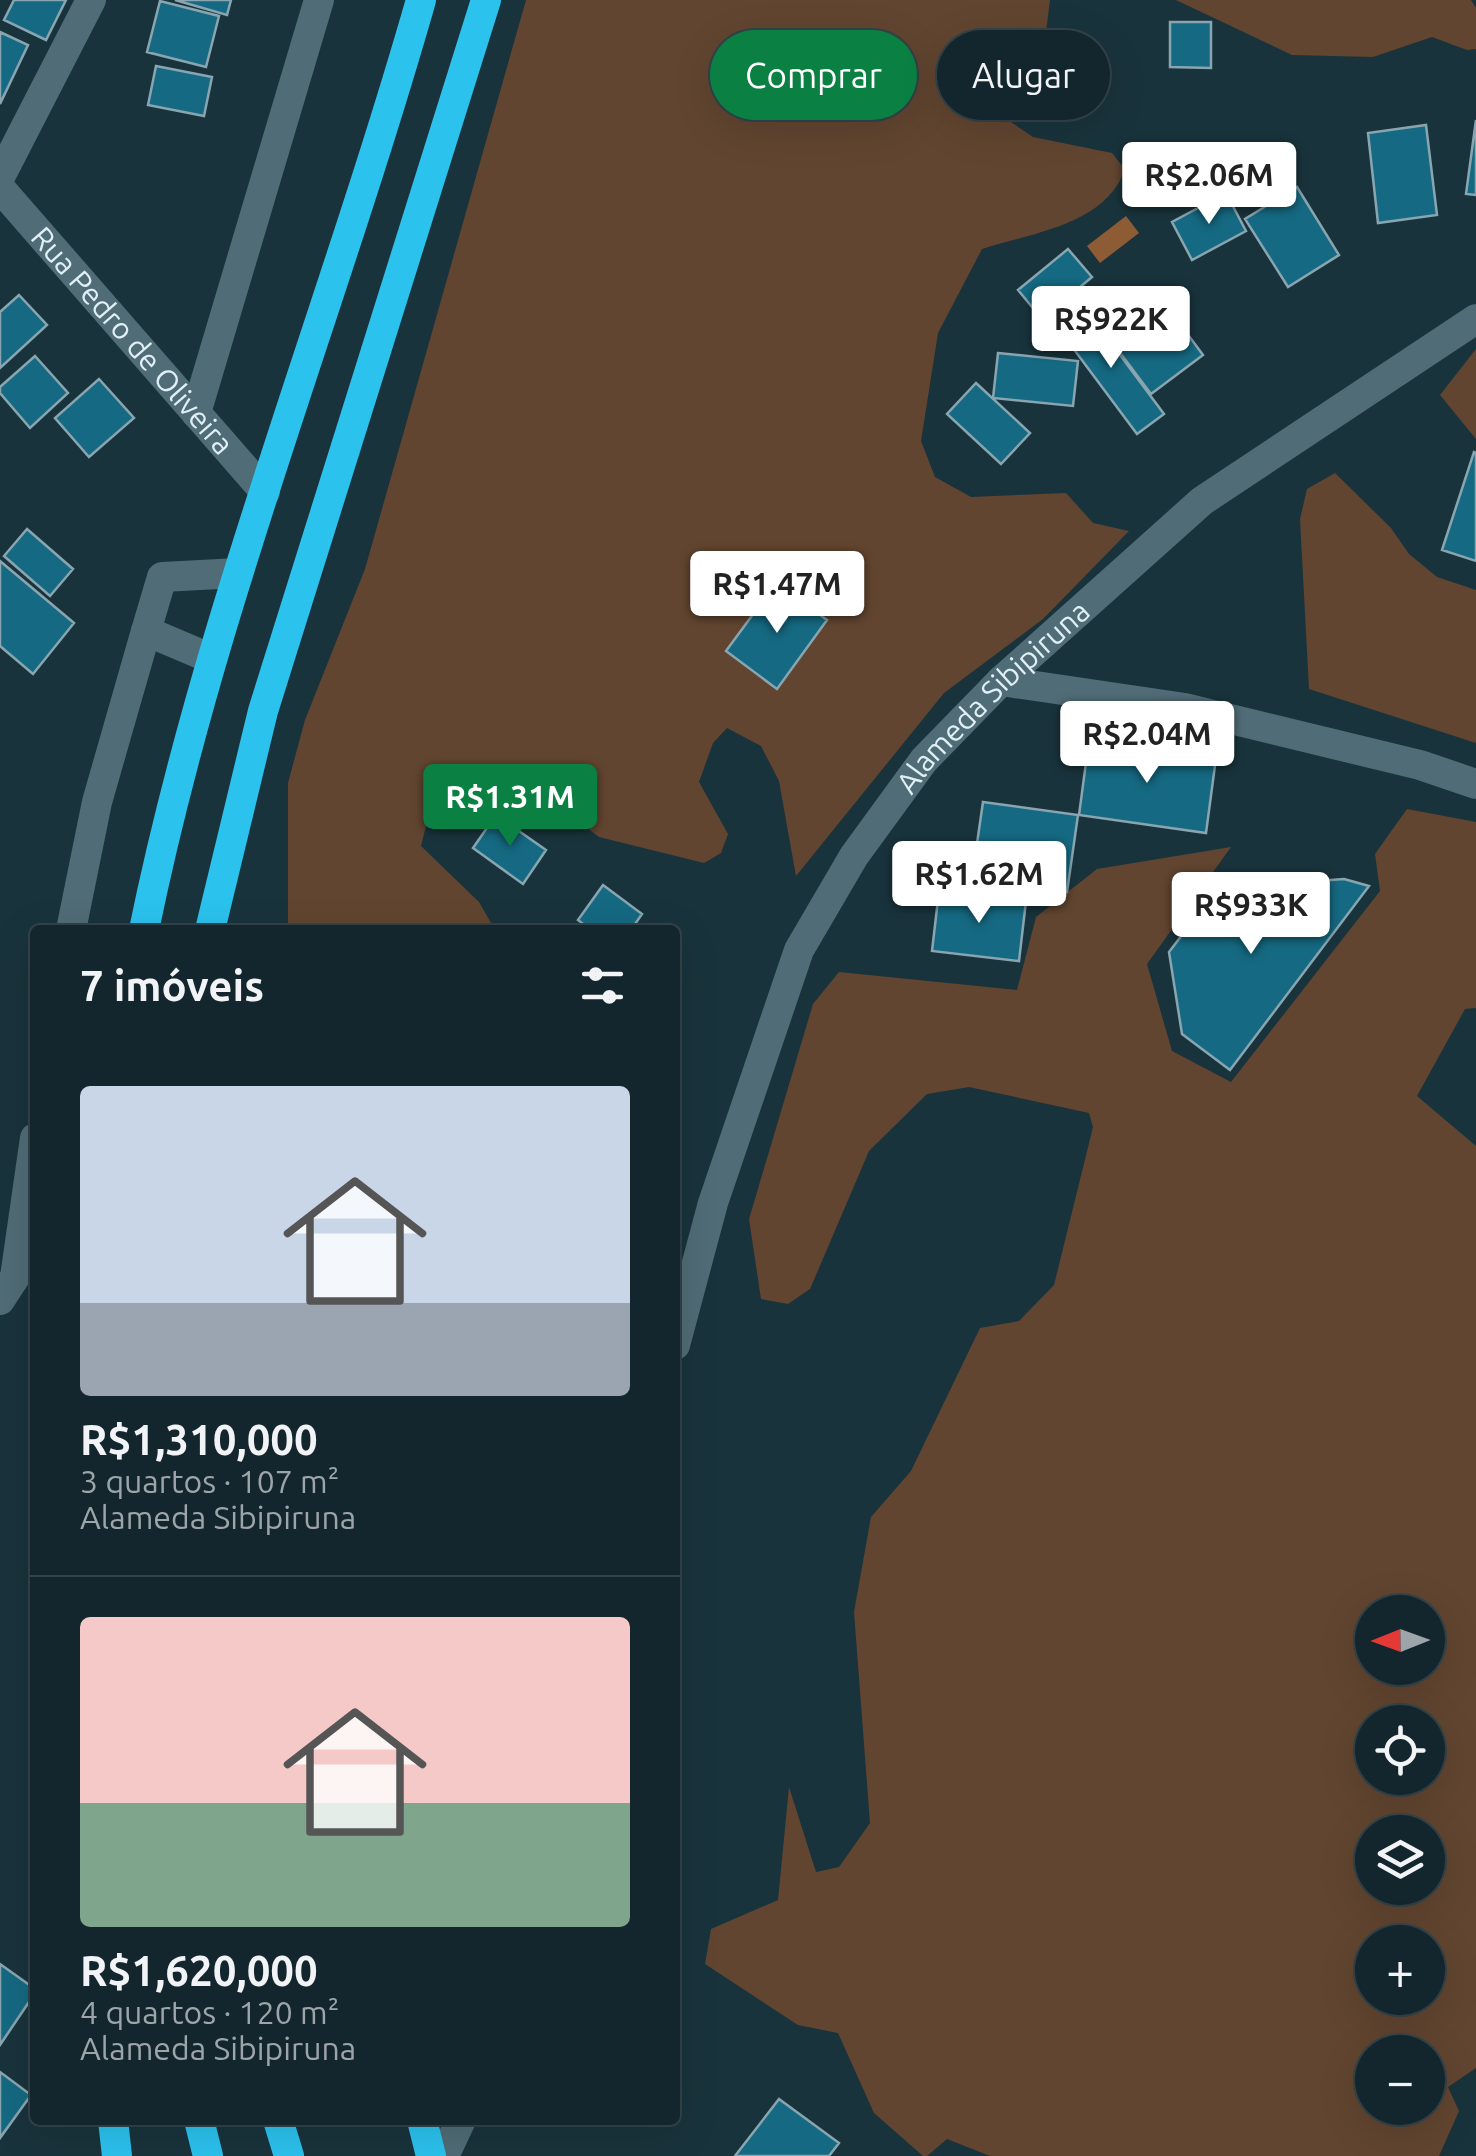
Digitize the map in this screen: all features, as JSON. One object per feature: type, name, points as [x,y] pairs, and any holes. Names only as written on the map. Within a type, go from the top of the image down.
[{"type":"highway","points":[[145,925],[162,844],[212,659],[421,0]]},
{"type":"highway","points":[[211,925],[263,712],[486,0]]},
{"type":"highway","points":[[220,880],[224,925]]},
{"type":"highway","points":[[114,2125],[117,2156]]},
{"type":"highway","points":[[200,2125],[208,2156]]},
{"type":"highway","points":[[280,2125],[289,2156]]},
{"type":"highway","points":[[423,2125],[431,2156]]},
{"type":"street","points":[[0,178],[90,0]]},
{"type":"street","points":[[196,413],[319,0]]},
{"type":"street","name":"Rua Pedro de Oliveira","points":[[0,188],[265,492]]},
{"type":"street","name":"Alameda Sibipiruna","points":[[680,1326],[713,1202],[799,950],[854,856],[924,760],[1001,681],[1202,502],[1476,319]]},
{"type":"street","points":[[71,925],[96,802],[162,578],[238,574]]},
{"type":"street","points":[[146,631],[212,659]]},
{"type":"street","points":[[1001,681],[1184,708],[1420,766],[1476,784]]},
{"type":"street","points":[[0,1300],[15,1277],[30,1173]]},
{"type":"street","points":[[444,2156],[459,2125]]},
{"type":"shaded area","points":[[526,0],[1050,0],[1046,30],[937,30],[937,120],[1008,120],[1033,137],[1112,153],[1125,169],[1116,188],[1085,214],[1066,224],[982,249],[938,333],[921,441],[935,477],[971,497],[1066,493],[1093,523],[1129,531],[1043,619],[944,693],[796,876],[779,781],[761,746],[727,728],[713,743],[699,782],[728,834],[721,853],[704,863],[599,837],[536,789],[476,790],[426,826],[421,846],[479,902],[492,925],[288,925],[288,783],[305,720],[365,569]]},
{"type":"shaded area","points":[[1176,0],[1471,0],[1476,8],[1476,49],[1467,50],[1432,37],[1373,57],[1292,55]]},
{"type":"shaded area","points":[[1126,216],[1139,233],[1100,263],[1087,246]]},
{"type":"shaded area","points":[[1476,349],[1476,439],[1440,395]]},
{"type":"shaded area","points":[[1335,473],[1391,528],[1409,554],[1437,577],[1476,590],[1476,743],[1309,689],[1300,519],[1307,489]]},
{"type":"shaded area","points":[[1407,809],[1476,822],[1476,1008],[1465,1009],[1417,1096],[1476,1146],[1476,2068],[1448,2087],[1459,2111],[1439,2156],[990,2156],[947,2139],[923,2156],[874,2113],[838,2033],[798,2025],[705,1964],[711,1929],[778,1900],[789,1787],[816,1872],[839,1867],[870,1823],[854,1612],[871,1517],[911,1471],[980,1328],[1019,1321],[1054,1285],[1093,1127],[1089,1113],[969,1087],[927,1094],[869,1151],[810,1289],[788,1304],[761,1299],[749,1219],[813,1004],[839,972],[1017,990],[1036,917],[1097,869],[1231,847],[1147,964],[1172,1051],[1231,1082],[1380,891],[1375,854]]},
{"type":"building","points":[[14,0],[66,0],[46,40],[4,20]]},
{"type":"building","points":[[175,0],[231,0],[227,15]]},
{"type":"building","points":[[160,1],[219,16],[206,67],[147,52]]},
{"type":"building","points":[[1170,22],[1211,22],[1211,68],[1170,67]]},
{"type":"building","points":[[0,32],[28,45],[0,104]]},
{"type":"building","points":[[156,66],[212,77],[204,116],[148,105]]},
{"type":"building","points":[[1476,120],[1476,195],[1466,194]]},
{"type":"building","points":[[1426,125],[1437,215],[1378,223],[1368,133]]},
{"type":"building","points":[[1297,187],[1339,255],[1288,287],[1245,219]]},
{"type":"building","points":[[1226,193],[1246,231],[1192,260],[1172,222]]},
{"type":"building","points":[[1068,249],[1092,277],[1042,319],[1018,290]]},
{"type":"building","points":[[1158,294],[1203,355],[1151,394],[1106,334]]},
{"type":"building","points":[[19,295],[47,325],[0,368],[0,312]]},
{"type":"building","points":[[1085,308],[1164,414],[1137,434],[1058,328]]},
{"type":"building","points":[[998,353],[1078,361],[1073,406],[993,398]]},
{"type":"building","points":[[35,356],[68,393],[30,428],[0,393],[0,387]]},
{"type":"building","points":[[99,379],[134,418],[89,457],[55,418]]},
{"type":"building","points":[[976,383],[1030,433],[1001,464],[947,414]]},
{"type":"building","points":[[1476,453],[1476,561],[1442,550]]},
{"type":"building","points":[[27,529],[73,569],[50,596],[4,556]]},
{"type":"building","points":[[0,561],[74,623],[33,674],[0,646]]},
{"type":"building","points":[[776,583],[827,620],[777,689],[726,651]]},
{"type":"building","points":[[1089,740],[1216,758],[1206,833],[1079,815]]},
{"type":"building","points":[[983,802],[1078,815],[1067,892],[972,878]]},
{"type":"building","points":[[496,815],[546,850],[523,884],[473,848]]},
{"type":"building","points":[[1344,879],[1369,886],[1230,1070],[1182,1034],[1169,952],[1218,888]]},
{"type":"building","points":[[603,885],[642,914],[634,925],[584,925],[578,920]]},
{"type":"building","points":[[939,891],[1026,901],[1019,961],[932,951]]},
{"type":"building","points":[[0,1964],[30,1985],[30,2000],[0,2045]]},
{"type":"building","points":[[0,2072],[30,2096],[0,2138]]},
{"type":"building","points":[[779,2099],[839,2143],[829,2156],[735,2156]]}]
